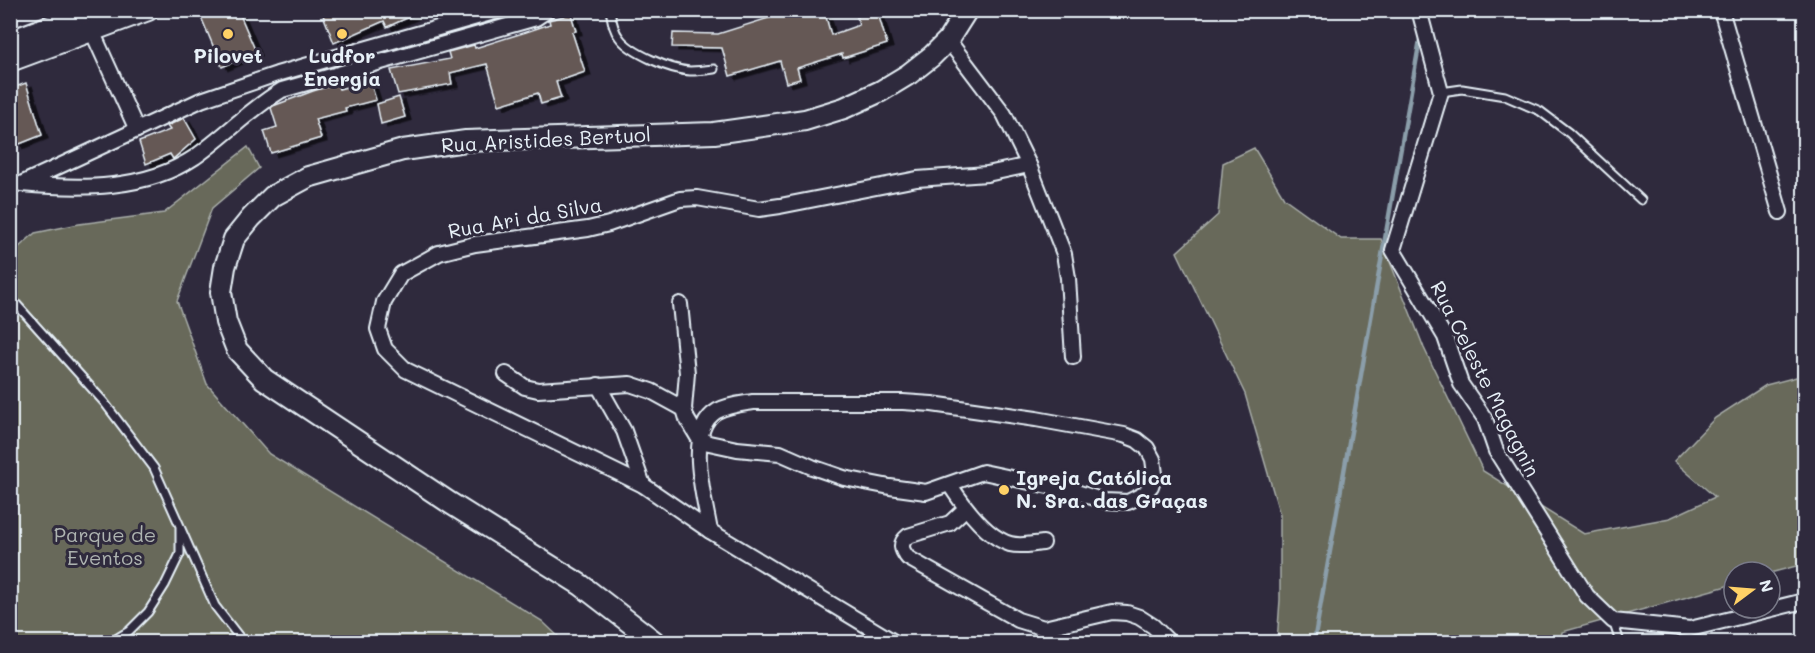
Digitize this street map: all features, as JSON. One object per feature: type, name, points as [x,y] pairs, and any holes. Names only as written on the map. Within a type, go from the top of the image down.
[{"type":"main road","points":[[10,61],[92,10]]},
{"type":"main road","points":[[10,41],[92,31],[148,10]]},
{"type":"main road","name":"Rua Aristides Bertuol","points":[[655,642],[581,585],[450,503],[264,379],[237,350],[226,322],[221,292],[225,267],[234,239],[273,196],[308,177],[403,150],[466,141],[714,133],[805,120],[844,108],[881,91],[909,74],[932,56],[948,40],[968,10]]},
{"type":"street","points":[[16,182],[201,100],[277,74],[501,10]]},
{"type":"street","points":[[16,182],[90,188],[137,181],[164,172],[194,157],[265,100],[282,90],[536,18],[548,10]]},
{"type":"street","points":[[1419,10],[1441,92]]},
{"type":"street","points":[[1721,10],[1780,212]]},
{"type":"street","points":[[92,31],[137,130]]},
{"type":"street","points":[[948,40],[1004,114],[1029,165],[1064,254],[1068,278],[1072,357]]},
{"type":"street","name":"Rua Celeste Magagnin","points":[[1441,92],[1393,250],[1445,337],[1461,384],[1485,419],[1496,452],[1587,596],[1613,621]]},
{"type":"street","name":"Rua Ari da Silva","points":[[894,642],[710,531],[643,485],[406,370],[385,349],[378,329],[384,302],[401,274],[439,253],[475,244],[588,229],[680,199],[697,198],[759,209],[770,208],[917,179],[987,174],[1029,165]]},
{"type":"street","points":[[680,304],[687,373],[684,409],[699,439],[737,449],[780,453],[844,478],[890,488],[926,492],[983,472],[1076,492],[1104,501],[1128,502],[1144,495],[1151,486],[1155,474],[1153,459],[1147,448],[1137,440],[1124,435],[1036,419],[903,402],[753,402],[731,405],[716,411],[705,422],[699,439],[700,473],[710,531]]},
{"type":"street","points":[[506,374],[525,387],[538,390],[630,384],[651,391],[684,409]]},
{"type":"street","points":[[598,385],[624,431],[643,485]]},
{"type":"street","points":[[950,485],[965,509],[1008,544],[1021,546],[1043,543]]},
{"type":"street","points":[[965,509],[950,523],[908,536],[903,540],[904,553],[908,558],[1018,620],[1044,627],[1112,612],[1128,613],[1153,626],[1169,642]]},
{"type":"street","points":[[1613,621],[1690,629],[1804,601]]},
{"type":"lane","points":[[610,10],[613,27],[619,39],[639,52],[667,66],[689,71],[714,69]]},
{"type":"lane","points":[[1441,92],[1462,89],[1506,96],[1540,111],[1569,133],[1641,200]]},
{"type":"lane","points":[[11,298],[104,402],[154,468],[215,606],[243,642]]},
{"type":"lane","points":[[111,642],[129,631],[148,612],[165,585],[180,554],[180,526]]},
{"type":"lane","name":"Rua Celeste Magagnin","points":[[1613,621],[1620,642]]},
{"type":"green space","name":"Parque de Eventos","points":[[248,147],[259,168],[212,208],[177,301],[207,384],[269,454],[542,621],[564,642],[11,642],[10,255],[35,233],[79,224],[164,213]]},
{"type":"green space","points":[[1254,148],[1284,198],[1341,239],[1381,239],[1424,348],[1483,471],[1584,534],[1670,518],[1715,497],[1674,461],[1715,418],[1766,385],[1804,375],[1804,564],[1782,570],[1782,560],[1722,560],[1722,587],[1562,632],[1560,642],[1277,642],[1280,600],[1280,515],[1245,394],[1177,252],[1218,215],[1223,163]]},
{"type":"building","name":"Pilovet","points":[[216,10],[238,10],[256,52],[222,67],[201,17]]},
{"type":"building","name":"Ludfor Energia","points":[[321,10],[425,10],[387,27],[384,21],[334,43]]},
{"type":"building","points":[[794,10],[824,10],[831,35],[859,25],[855,10],[877,10],[887,44],[843,58],[842,54],[797,68],[800,79],[786,83],[780,61],[730,76],[722,48],[672,47],[673,33],[718,34]]},
{"type":"building","points":[[571,14],[576,31],[572,32],[585,72],[556,82],[561,98],[541,104],[538,93],[499,105],[487,64],[450,73],[452,84],[398,94],[391,70],[450,59],[448,52],[474,45],[475,48],[550,24],[549,20]]},
{"type":"building","points":[[370,81],[376,100],[315,119],[321,138],[271,153],[264,131],[277,127],[271,108],[273,106],[337,84],[339,89]]},
{"type":"building","points":[[26,83],[42,135],[17,145],[10,127],[10,89]]},
{"type":"building","points":[[399,97],[405,117],[381,124],[377,104]]},
{"type":"building","points":[[184,118],[196,139],[173,159],[170,154],[146,164],[139,142],[170,130],[167,126]]},
{"type":"waterway","points":[[1314,642],[1421,34]]},
{"type":"place","name":"Pilovet","points":[[228,34]]},
{"type":"place","name":"Ludfor Energia","points":[[342,34]]},
{"type":"place","name":"Igreja Católica N. Sra. das Graças","points":[[1004,490]]}]
